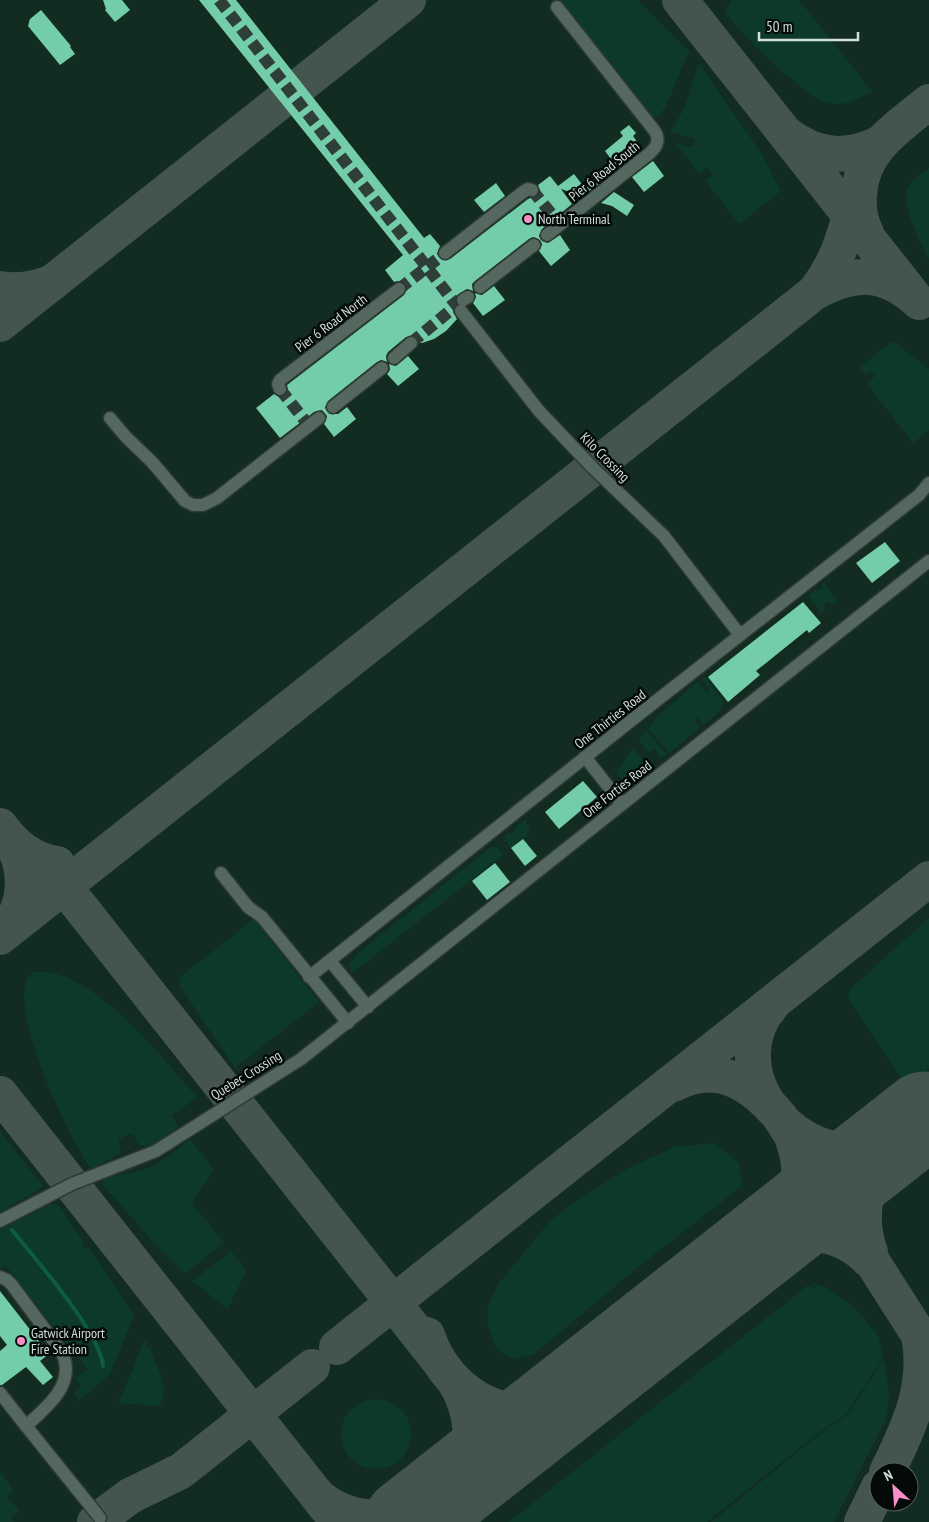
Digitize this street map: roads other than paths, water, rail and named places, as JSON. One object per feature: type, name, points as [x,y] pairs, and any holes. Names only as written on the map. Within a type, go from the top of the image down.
[{"type":"lane","name":"Pier 6 Road South","points":[[547,235],[655,148],[658,140],[656,133],[557,7]]},
{"type":"lane","points":[[445,253],[523,192],[529,189],[532,190]]},
{"type":"lane","points":[[480,287],[534,245]]},
{"type":"lane","name":"Pier 6 Road North","points":[[280,385],[399,289]]},
{"type":"lane","name":"Kilo Crossing","points":[[464,303],[534,405],[593,468],[656,528],[740,635]]},
{"type":"lane","points":[[394,358],[411,343]]},
{"type":"lane","points":[[333,407],[382,368]]},
{"type":"lane","points":[[110,418],[126,437],[152,462],[183,499],[190,504],[198,505],[207,504],[217,498],[311,423]]},
{"type":"lane","name":"One Thirties Road","points":[[310,977],[740,635],[919,496],[928,486]]},
{"type":"lane","name":"One Forties Road","points":[[324,1042],[929,562]]},
{"type":"lane","points":[[586,757],[622,804]]},
{"type":"lane","points":[[222,873],[248,907],[262,917],[348,1023]]},
{"type":"lane","points":[[330,960],[368,1007]]},
{"type":"lane","name":"Quebec Crossing","points":[[0,1221],[87,1178],[148,1155],[301,1059],[324,1042]]},
{"type":"lane","points":[[0,1277],[12,1285],[61,1351],[66,1363],[65,1375],[56,1397],[48,1407],[26,1426]]},
{"type":"lane","points":[[0,1393],[100,1518]]},
{"type":"waterway","points":[[12,1230],[50,1276],[79,1316],[91,1335],[103,1366]]},
{"type":"tunnel","points":[[219,0],[461,311]]},
{"type":"tunnel","points":[[532,190],[558,222]]},
{"type":"tunnel","points":[[399,289],[445,253]]},
{"type":"tunnel","points":[[411,343],[463,300]]},
{"type":"tunnel","points":[[280,389],[306,422]]},
{"type":"place","name":"North Terminal","points":[[528,219]]},
{"type":"place","name":"Gatwick Airport Fire Station","points":[[21,1341]]}]
